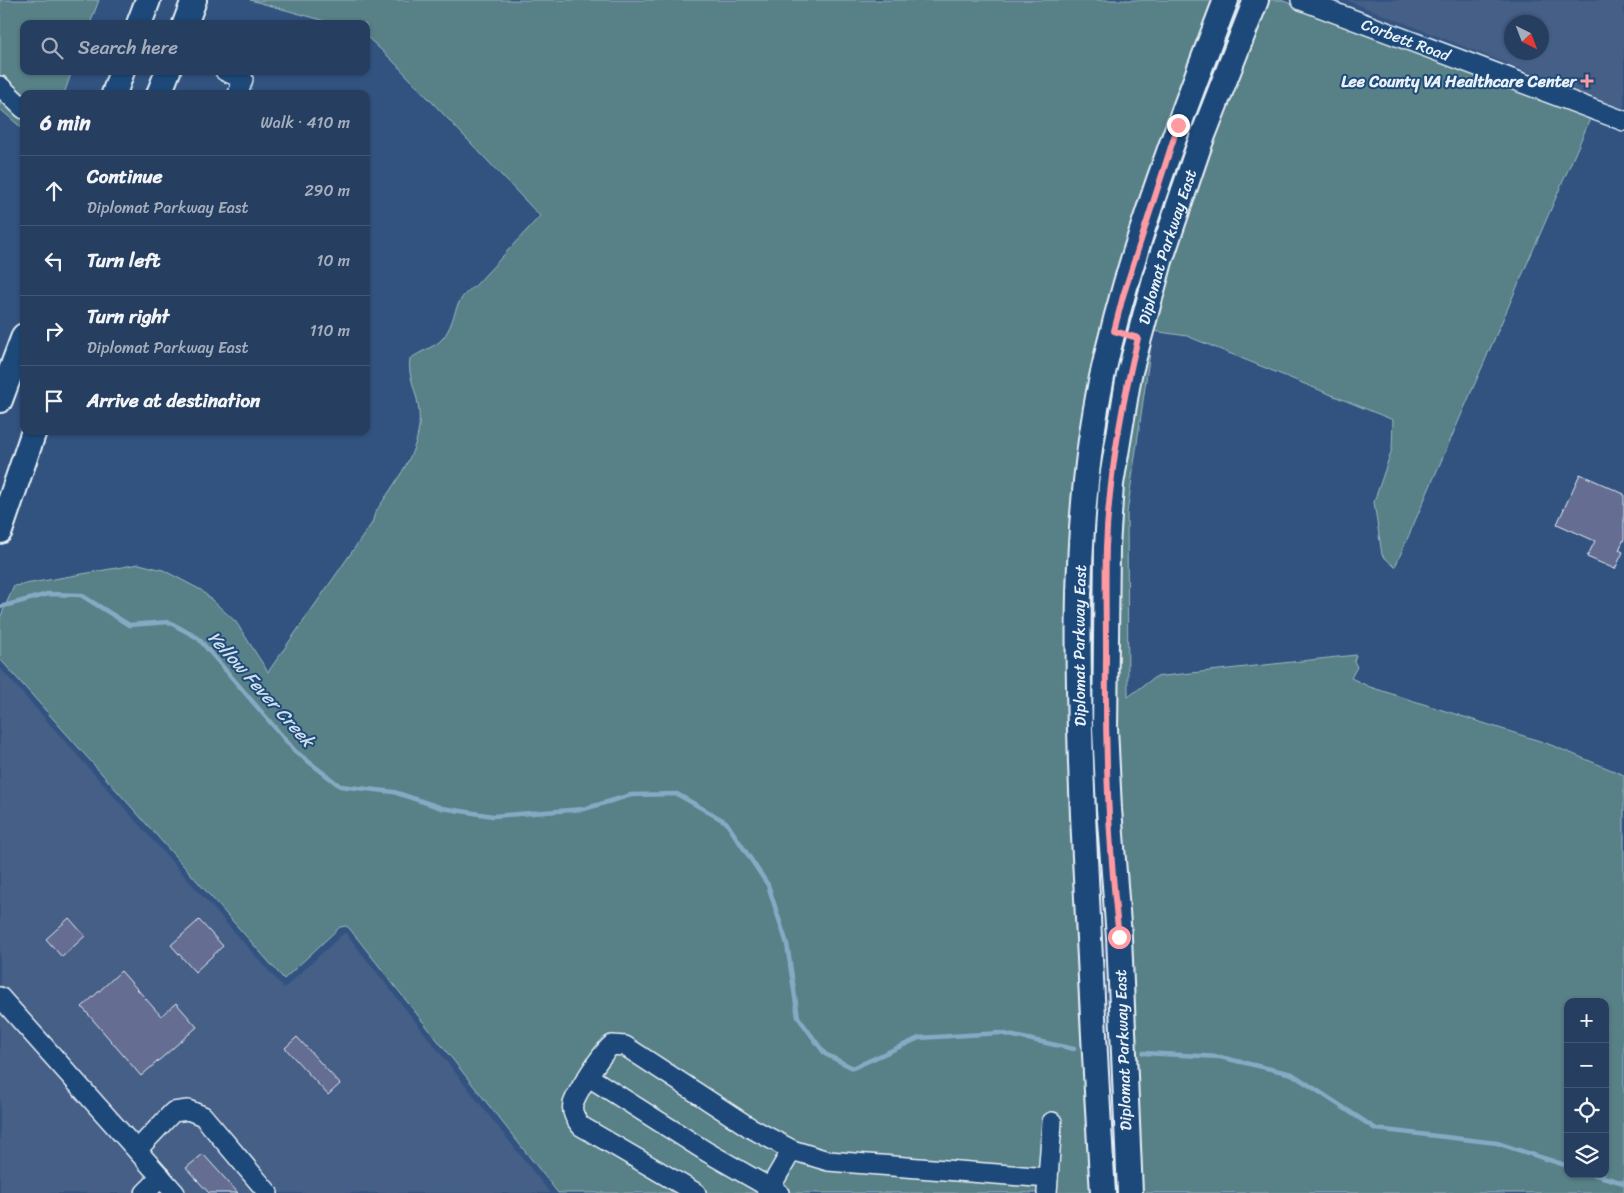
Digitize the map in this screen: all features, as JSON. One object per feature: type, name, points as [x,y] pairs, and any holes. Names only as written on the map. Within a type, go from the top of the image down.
[{"type":"main road","points":[[140,20],[148,0]]},
{"type":"main road","points":[[186,20],[194,0]]},
{"type":"main road","name":"Diplomat Parkway East","points":[[1103,1193],[1092,1014],[1080,715],[1080,579],[1088,463],[1102,377],[1126,288],[1178,125],[1226,0]]},
{"type":"main road","name":"Diplomat Parkway East","points":[[1130,1193],[1119,937],[1108,809],[1106,547],[1112,484],[1122,408],[1138,338],[1160,260],[1200,143],[1256,0]]},
{"type":"main road","points":[[115,90],[121,75]]},
{"type":"main road","points":[[161,90],[166,75]]},
{"type":"main road","points":[[1114,331],[1138,338]]},
{"type":"main road","points":[[0,400],[20,347]]},
{"type":"main road","points":[[0,531],[33,435]]},
{"type":"main road","points":[[1080,715],[1106,714]]},
{"type":"street","name":"Corbett Road","points":[[1301,0],[1624,121]]},
{"type":"street","points":[[234,75],[243,79],[239,90]]},
{"type":"street","points":[[0,86],[20,105]]},
{"type":"street","points":[[0,997],[175,1193]]},
{"type":"street","points":[[696,1193],[581,1126],[574,1117],[573,1104],[603,1051],[612,1045],[625,1046],[749,1127],[792,1150],[828,1162],[1048,1186],[1052,1122]]},
{"type":"street","points":[[589,1077],[772,1192],[792,1150]]},
{"type":"street","points":[[137,1150],[173,1112],[188,1110],[203,1116],[268,1193]]},
{"type":"street","points":[[145,1193],[161,1177]]},
{"type":"shaded area","name":"Lee County VA Healthcare Center","points":[[1346,0],[1624,0],[1624,110]]},
{"type":"shaded area","points":[[0,668],[284,988],[345,932],[550,1193],[0,1193]]},
{"type":"green space","points":[[0,0],[99,0],[92,20],[20,20],[20,75],[71,75],[65,90],[20,90],[20,96],[0,77]]},
{"type":"green space","points":[[250,0],[1217,0],[1088,414],[1095,1193],[558,1193],[349,928],[346,926],[340,927],[284,979],[0,659],[0,618],[14,586],[139,564],[163,570],[201,590],[236,622],[268,672],[372,523],[375,513],[406,466],[412,453],[419,426],[419,412],[411,379],[410,359],[443,338],[448,331],[462,298],[540,216],[392,60],[370,40],[370,20],[322,20]]},
{"type":"green space","points":[[1234,0],[1247,0],[1133,329],[1123,326],[1130,299]]},
{"type":"green space","points":[[1264,0],[1281,0],[1591,117],[1395,567],[1382,555],[1374,502],[1392,449],[1393,420],[1187,336],[1153,331],[1127,513],[1128,697],[1155,677],[1356,655],[1354,661],[1357,667],[1351,678],[1370,687],[1546,743],[1624,775],[1624,1193],[1138,1193],[1114,721],[1114,548],[1130,410],[1167,264]]},
{"type":"green space","points":[[0,97],[20,115],[20,126],[0,109]]},
{"type":"green space","points":[[1120,340],[1129,343],[1098,698],[1087,698],[1096,464]]},
{"type":"building","points":[[1580,474],[1624,494],[1624,539],[1619,550],[1623,552],[1615,569],[1587,557],[1595,541],[1557,524]]},
{"type":"building","points":[[69,918],[85,936],[62,957],[46,939]]},
{"type":"building","points":[[199,920],[223,946],[195,972],[171,945]]},
{"type":"building","points":[[121,971],[161,1016],[176,1003],[197,1027],[141,1076],[82,1007]]},
{"type":"building","points":[[297,1037],[340,1084],[328,1095],[285,1048]]},
{"type":"building","points":[[203,1154],[238,1193],[209,1193],[186,1168]]},
{"type":"waterway","name":"Yellow Fever Creek","points":[[0,607],[48,594],[81,595],[129,625],[169,622],[198,638],[295,751],[340,786],[394,792],[442,808],[493,816],[584,809],[631,795],[677,794],[726,822],[768,885],[787,944],[798,1017],[825,1054],[853,1068],[919,1038],[1000,1033],[1074,1049]]},
{"type":"waterway","name":"Yellow Fever Creek","points":[[1143,1053],[1220,1057],[1292,1074],[1376,1129],[1497,1143],[1564,1165]]},
{"type":"waterway","name":"Yellow Fever Creek","points":[[1606,1178],[1624,1183]]},
{"type":"place","name":"Lee County VA Healthcare Center","points":[[1587,81]]},
{"type":"route","points":[[1119,937],[1108,809],[1105,728],[1106,547],[1114,459],[1122,408],[1138,338],[1114,331],[1123,296],[1178,125]]}]
